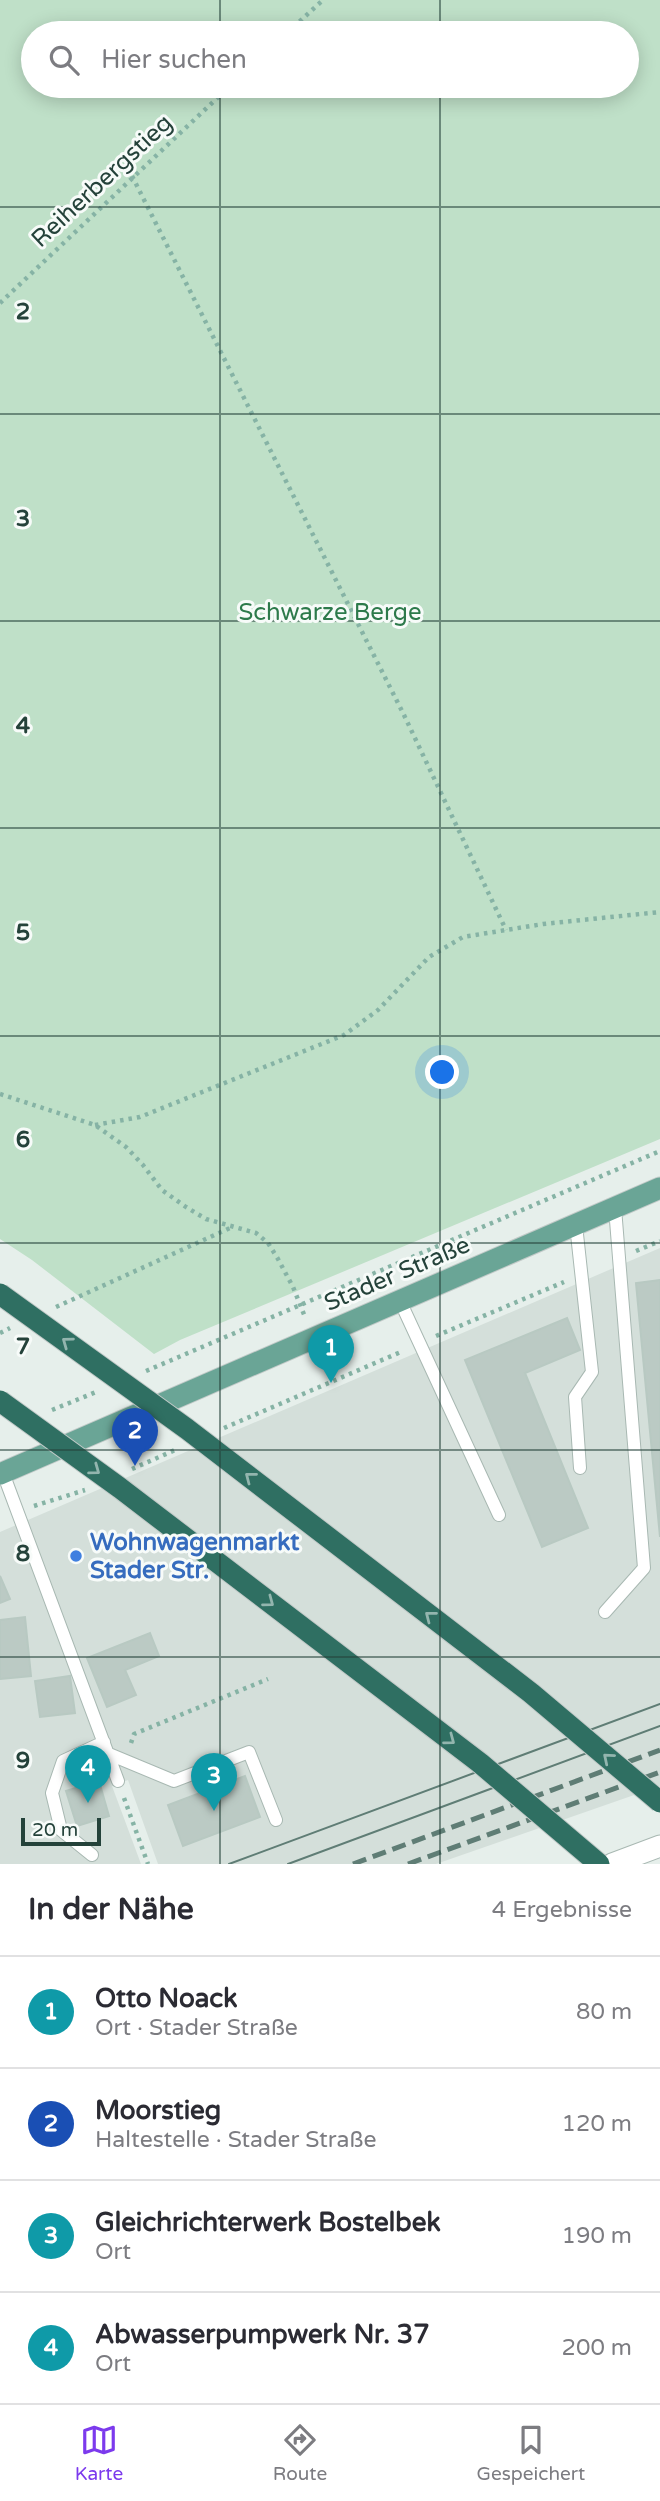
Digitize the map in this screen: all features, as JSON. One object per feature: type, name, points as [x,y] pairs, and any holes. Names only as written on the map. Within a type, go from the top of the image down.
[{"type":"highway","points":[[0,1294],[187,1429],[531,1693],[660,1802]]},
{"type":"highway","points":[[0,1401],[120,1488],[469,1754],[599,1864]]},
{"type":"main road","name":"Stader Straße","points":[[2,1473],[660,1188]]},
{"type":"street","points":[[612,1864],[660,1846]]},
{"type":"lane","points":[[605,1612],[644,1568],[615,1208]]},
{"type":"lane","points":[[576,1225],[592,1372],[575,1397],[580,1468]]},
{"type":"lane","points":[[400,1301],[499,1515]]},
{"type":"lane","points":[[2,1473],[118,1781]]},
{"type":"lane","points":[[92,1855],[61,1830],[52,1793],[63,1761],[106,1748],[126,1761],[174,1781],[249,1752],[276,1820]]},
{"type":"path","points":[[300,21],[323,0]]},
{"type":"path","name":"Reiherbergstieg","points":[[0,303],[217,98]]},
{"type":"path","points":[[132,176],[404,715],[506,930]]},
{"type":"path","points":[[95,1125],[140,1117],[344,1035],[378,1010],[429,957],[463,937],[660,912]]},
{"type":"path","points":[[0,1094],[95,1125],[126,1147],[162,1190],[206,1219],[256,1233],[268,1243],[293,1287],[313,1338]]},
{"type":"path","points":[[134,1376],[660,1151]]},
{"type":"path","points":[[74,1299],[231,1228]]},
{"type":"path","points":[[619,1258],[660,1241]]},
{"type":"path","points":[[218,1431],[581,1274]]},
{"type":"path","points":[[49,1411],[98,1391]]},
{"type":"path","points":[[131,1470],[180,1448]]},
{"type":"path","points":[[17,1510],[93,1486]]},
{"type":"path","points":[[126,1761],[134,1734],[268,1679]]},
{"type":"path","points":[[118,1781],[148,1864]]},
{"type":"shaded area","points":[[660,1248],[660,1786],[436,1864],[158,1864],[128,1780],[112,1786],[141,1864],[0,1864],[0,1532]]},
{"type":"green space","name":"Schwarze Berge","points":[[0,0],[660,0],[660,1139],[180,1340],[154,1354],[32,1260],[0,1239]]},
{"type":"building","points":[[660,1280],[660,1537],[636,1283]]},
{"type":"building","points":[[567,1318],[580,1350],[525,1373],[588,1528],[542,1547],[465,1360]]},
{"type":"building","points":[[0,1576],[10,1599],[0,1603]]},
{"type":"building","points":[[25,1617],[31,1676],[0,1679],[0,1620]]},
{"type":"building","points":[[150,1633],[159,1656],[125,1670],[136,1695],[107,1707],[87,1658]]},
{"type":"building","points":[[70,1676],[75,1713],[40,1717],[35,1681]]},
{"type":"building","points":[[245,1776],[260,1817],[183,1846],[168,1805]]},
{"type":"building","points":[[99,1781],[109,1816],[77,1826],[66,1791]]},
{"type":"tram line","points":[[229,1864],[660,1704]]},
{"type":"tram line","points":[[288,1864],[660,1726]]},
{"type":"railway","points":[[353,1864],[660,1750]]},
{"type":"railway","points":[[408,1864],[660,1772]]},
{"type":"place","name":"Otto Noack","points":[[331,1383]]},
{"type":"place","name":"Moorstieg","points":[[135,1466]]},
{"type":"place","name":"Wohnwagenmarkt Stader Str.","points":[[76,1556]]},
{"type":"place","name":"Abwasserpumpwerk Nr. 37","points":[[88,1803]]},
{"type":"place","name":"Gleichrichterwerk Bostelbek","points":[[214,1811]]}]
